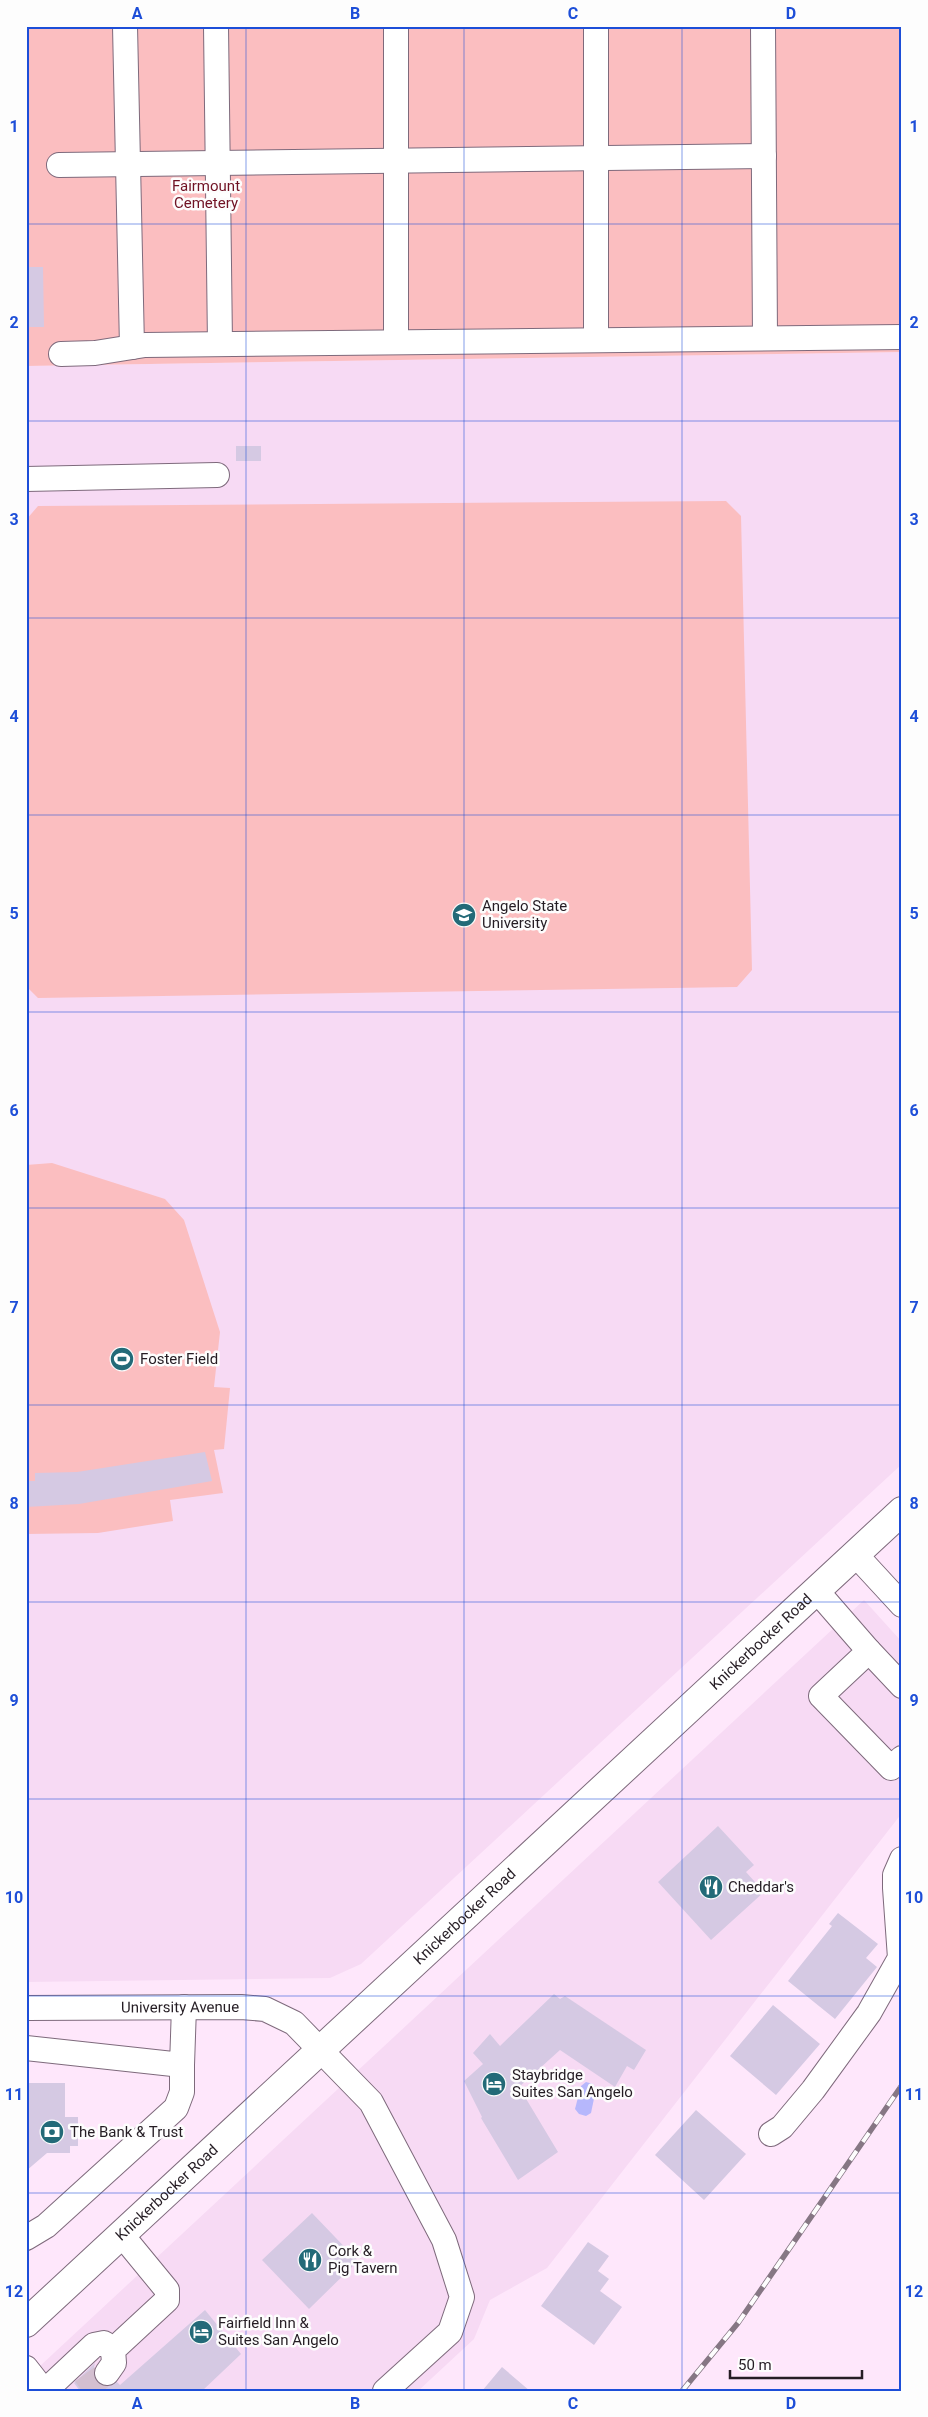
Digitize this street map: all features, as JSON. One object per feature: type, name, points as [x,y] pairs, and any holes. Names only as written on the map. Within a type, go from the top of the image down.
[{"type":"main road","name":"Knickerbocker Road","points":[[26,2323],[902,1511]]},
{"type":"street","points":[[125,26],[132,347]]},
{"type":"street","points":[[216,26],[220,344]]},
{"type":"street","points":[[396,26],[396,342]]},
{"type":"street","points":[[596,26],[596,340]]},
{"type":"street","points":[[763,26],[765,338]]},
{"type":"street","points":[[59,165],[764,156]]},
{"type":"street","points":[[61,354],[95,354],[145,345],[902,337]]},
{"type":"street","points":[[26,479],[217,475]]},
{"type":"street","points":[[855,1554],[902,1605]]},
{"type":"street","points":[[816,1590],[902,1686]]},
{"type":"street","points":[[869,1651],[821,1696],[896,1763]]},
{"type":"street","points":[[771,2134],[782,2127],[813,2090],[869,2013],[900,1958],[895,1875],[902,1859]]},
{"type":"street","name":"University Avenue","points":[[26,2008],[241,2006],[265,2009],[294,2024],[371,2102],[444,2240],[462,2297],[450,2332],[385,2391]]},
{"type":"street","points":[[26,2238],[46,2226],[176,2108],[182,2092],[184,2007]]},
{"type":"street","points":[[26,2048],[182,2065]]},
{"type":"street","points":[[113,2350],[168,2300],[167,2290],[121,2234]]},
{"type":"street","points":[[26,2368],[45,2391],[94,2345],[104,2343],[113,2350],[114,2363],[107,2373]]},
{"type":"shaded area","name":"Angelo State University","points":[[902,352],[902,1464],[361,1964],[330,1978],[26,1982],[26,366]]},
{"type":"shaded area","points":[[864,1600],[902,1642],[902,1813],[547,2268],[490,2300],[474,2339],[418,2391],[26,2391],[26,2379]]},
{"type":"green space","name":"Fairmount Cemetery","points":[[26,26],[902,26],[902,352],[26,366]]},
{"type":"green space","points":[[726,501],[741,516],[752,970],[737,987],[38,998],[26,986],[26,520],[38,506]]},
{"type":"green space","name":"Foster Field","points":[[52,1163],[165,1199],[184,1220],[220,1332],[214,1387],[230,1388],[224,1449],[214,1450],[223,1493],[170,1500],[173,1521],[98,1533],[26,1534],[26,1165]]},
{"type":"water","points":[[586,2082],[593,2084],[596,2089],[591,2113],[586,2116],[579,2114],[575,2109],[581,2086]]},
{"type":"building","points":[[26,267],[43,267],[44,327],[26,327]]},
{"type":"building","points":[[236,446],[261,446],[261,461],[236,461]]},
{"type":"building","points":[[205,1452],[212,1481],[79,1504],[26,1507],[26,1481],[35,1481],[35,1473],[77,1472]]},
{"type":"building","name":"Cheddar's","points":[[718,1826],[754,1865],[746,1872],[764,1892],[711,1940],[658,1882]]},
{"type":"building","points":[[838,1913],[878,1944],[866,1958],[877,1967],[835,2019],[788,1981],[832,1926],[829,1924]]},
{"type":"building","name":"Staybridge Suites San Angelo","points":[[554,1994],[560,1999],[565,1996],[646,2050],[634,2070],[627,2066],[615,2087],[560,2050],[519,2087],[558,2152],[518,2180],[481,2118],[464,2081],[483,2064],[473,2053],[490,2034],[500,2046]]},
{"type":"building","points":[[773,2005],[820,2044],[776,2095],[730,2056]]},
{"type":"building","name":"The Bank & Trust","points":[[29,2083],[65,2083],[65,2117],[78,2117],[78,2146],[70,2146],[70,2153],[47,2153],[26,2171],[26,2095],[29,2095]]},
{"type":"building","points":[[696,2110],[746,2154],[704,2200],[655,2155]]},
{"type":"building","name":"Cork & Pig Tavern","points":[[312,2213],[358,2261],[309,2309],[262,2260]]},
{"type":"building","points":[[588,2242],[609,2256],[598,2271],[609,2279],[600,2291],[622,2307],[594,2345],[541,2306]]},
{"type":"building","name":"Fairfield Inn & Suites San Angelo","points":[[205,2310],[241,2354],[202,2391],[80,2391],[74,2383],[95,2363],[93,2372],[99,2384],[106,2387],[117,2382],[120,2385]]},
{"type":"building","points":[[502,2367],[530,2391],[482,2391]]},
{"type":"tunnel","points":[[82,2391],[107,2373]]},
{"type":"railway","points":[[682,2391],[738,2323],[902,2085]]},
{"type":"place","name":"Angelo State University","points":[[464,915]]},
{"type":"place","name":"Foster Field","points":[[122,1359]]},
{"type":"place","name":"Cheddar's","points":[[711,1887]]},
{"type":"place","name":"Staybridge Suites San Angelo","points":[[494,2084]]},
{"type":"place","name":"The Bank & Trust","points":[[52,2132]]},
{"type":"place","name":"Cork & Pig Tavern","points":[[310,2260]]},
{"type":"place","name":"Fairfield Inn & Suites San Angelo","points":[[201,2332]]}]
